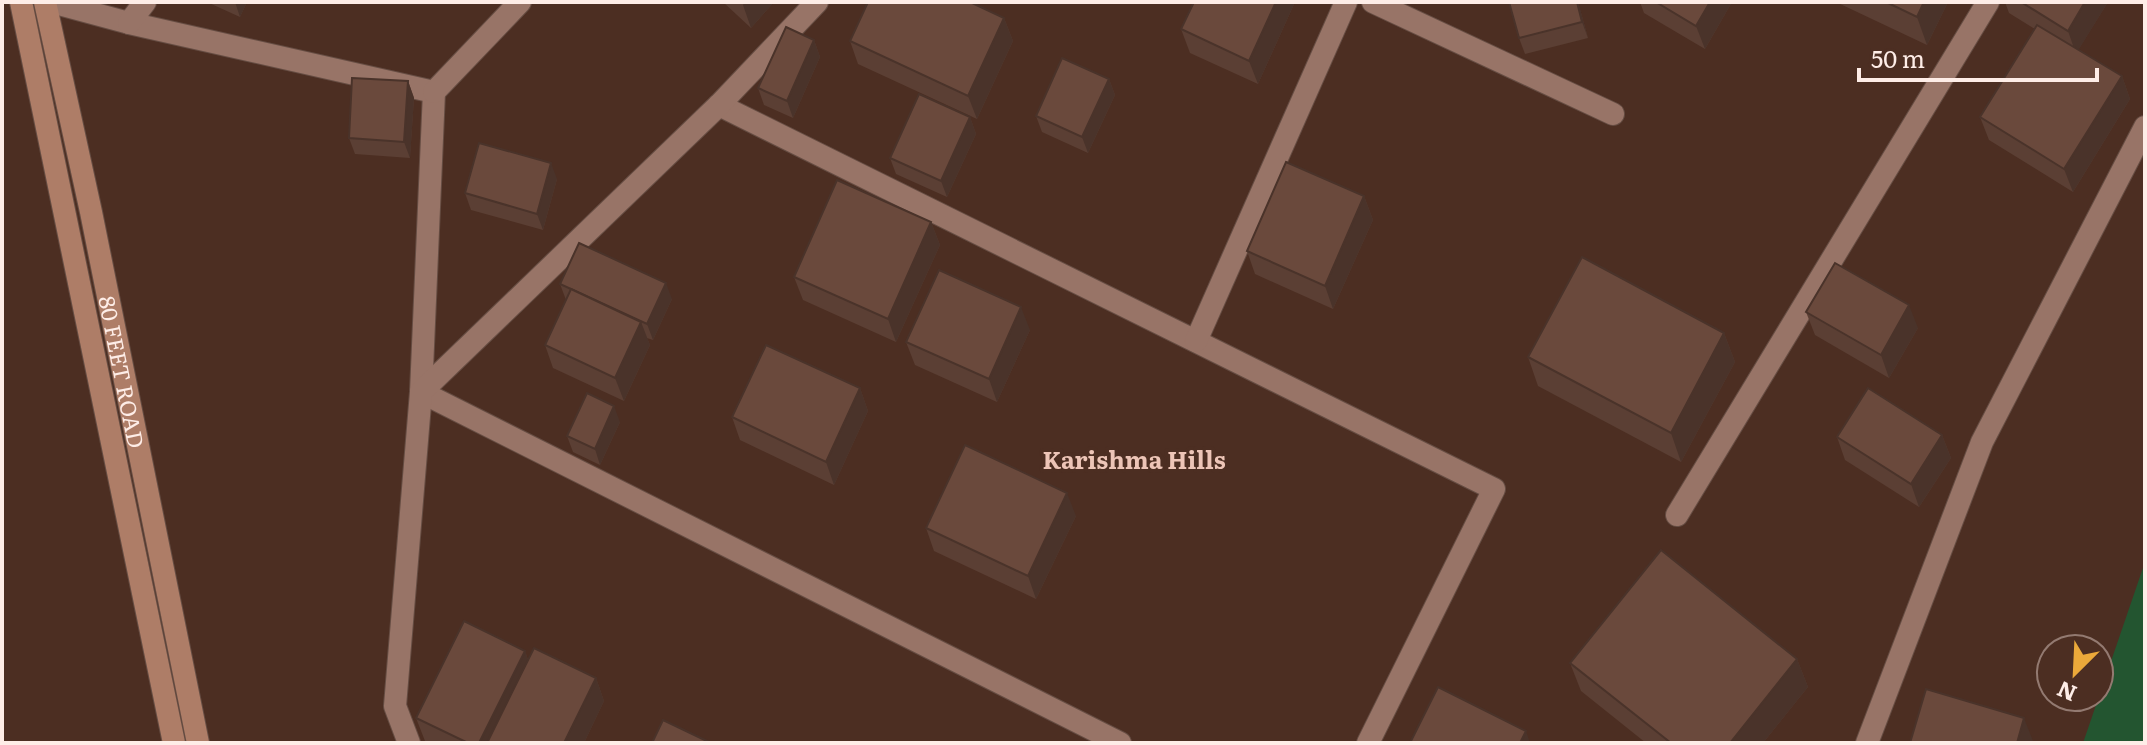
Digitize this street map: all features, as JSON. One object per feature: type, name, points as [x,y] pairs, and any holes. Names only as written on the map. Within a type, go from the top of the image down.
[{"type":"main road","name":"80 FEET ROAD","points":[[21,2],[174,743]]},
{"type":"main road","name":"80 FEET ROAD","points":[[45,2],[91,212],[198,743]]},
{"type":"street","points":[[51,2],[129,23],[434,92]]},
{"type":"street","points":[[129,23],[145,2]]},
{"type":"street","points":[[409,743],[395,706],[421,392],[434,92],[520,2]]},
{"type":"street","points":[[421,392],[719,105],[817,2]]},
{"type":"street","points":[[1196,341],[1346,2]]},
{"type":"street","points":[[1373,2],[1613,114]]},
{"type":"street","points":[[1677,515],[1988,2]]},
{"type":"street","points":[[719,105],[1494,489],[1368,743]]},
{"type":"street","points":[[1867,743],[1982,442],[2145,127]]},
{"type":"street","points":[[421,392],[1120,743]]},
{"type":"green space","points":[[2145,562],[2145,743],[2083,743],[2093,713],[2115,713],[2115,650]]},
{"type":"building","points":[[868,2],[970,2],[1004,18],[968,96],[850,41]]},
{"type":"building","points":[[1194,2],[1276,2],[1249,61],[1181,29]]},
{"type":"building","points":[[1509,2],[1577,2],[1582,22],[1519,38]]},
{"type":"building","points":[[1656,2],[1710,2],[1696,26]]},
{"type":"building","points":[[1886,2],[1924,2],[1917,17]]},
{"type":"building","points":[[2021,2],[2085,2],[2068,31]]},
{"type":"building","points":[[2037,25],[2122,76],[2064,169],[1980,117]]},
{"type":"building","points":[[786,27],[814,40],[787,101],[758,88]]},
{"type":"building","points":[[1062,58],[1109,79],[1082,137],[1036,116]]},
{"type":"building","points":[[352,78],[408,81],[404,142],[349,138]]},
{"type":"building","points":[[919,94],[970,117],[941,181],[890,158]]},
{"type":"building","points":[[479,143],[551,163],[537,214],[465,193]]},
{"type":"building","points":[[1286,162],[1364,196],[1325,286],[1247,251]]},
{"type":"building","points":[[837,180],[931,222],[888,319],[794,277]]},
{"type":"building","points":[[579,243],[666,283],[647,324],[560,284]]},
{"type":"building","points":[[1582,257],[1724,333],[1671,433],[1528,357]]},
{"type":"building","points":[[1835,263],[1909,305],[1881,355],[1806,312]]},
{"type":"building","points":[[939,270],[1021,307],[989,379],[906,342]]},
{"type":"building","points":[[571,289],[641,322],[615,378],[545,345]]},
{"type":"building","points":[[766,345],[860,388],[826,462],[732,417]]},
{"type":"building","points":[[1868,388],[1942,435],[1911,484],[1837,437]]},
{"type":"building","points":[[587,393],[614,406],[595,449],[567,436]]},
{"type":"building","points":[[965,445],[1067,493],[1028,576],[926,528]]},
{"type":"building","points":[[1661,550],[1797,659],[1730,743],[1671,743],[1570,663]]},
{"type":"building","points":[[464,621],[525,651],[479,743],[468,743],[416,718]]},
{"type":"building","points":[[534,648],[596,678],[564,743],[491,743],[488,741]]},
{"type":"building","points":[[1438,687],[1526,731],[1520,743],[1410,743]]},
{"type":"building","points":[[1926,689],[2024,718],[2017,743],[1910,743]]},
{"type":"building","points":[[663,720],[711,743],[652,743]]},
{"type":"district","name":"Karishma Hills","points":[[1134,458]]}]
